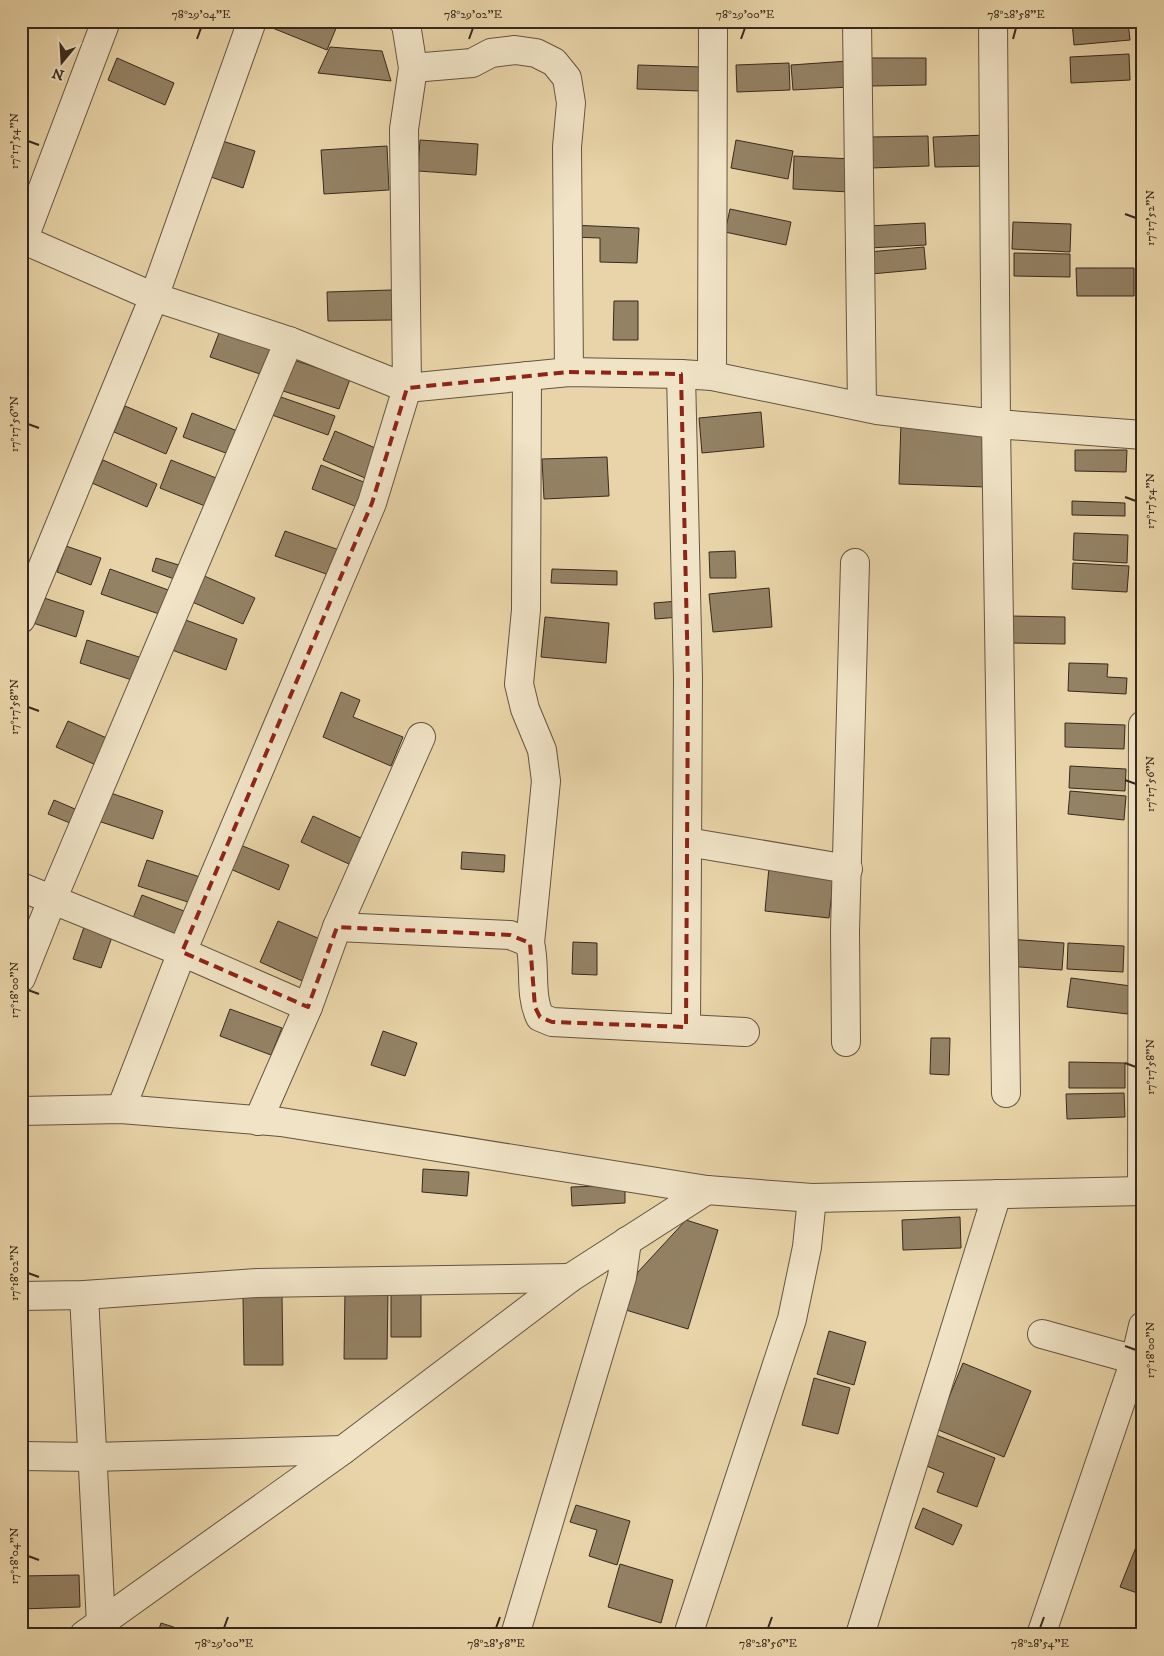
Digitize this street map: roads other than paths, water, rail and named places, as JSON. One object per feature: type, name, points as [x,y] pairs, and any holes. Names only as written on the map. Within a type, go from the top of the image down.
[{"type":"street","points":[[106,21],[22,243],[154,297],[288,341],[407,388],[569,372],[681,374],[712,376],[877,410],[996,424],[1143,435]]},
{"type":"street","points":[[21,619],[154,297],[252,21]]},
{"type":"street","points":[[121,1109],[182,952],[372,503],[407,388],[404,129],[413,68],[404,21]]},
{"type":"street","points":[[712,376],[713,21]]},
{"type":"street","points":[[857,21],[862,406]]},
{"type":"street","points":[[994,21],[996,424],[1006,1093]]},
{"type":"street","points":[[413,68],[472,63],[491,53],[515,50],[536,53],[554,62],[567,78],[571,103],[567,147],[569,372]]},
{"type":"street","points":[[21,978],[52,900],[288,341]]},
{"type":"street","points":[[681,374],[688,678],[686,1027]]},
{"type":"street","points":[[527,376],[526,610],[519,684],[525,709],[542,750],[546,781],[530,943],[533,955],[535,1007],[540,1017],[552,1022],[686,1027],[745,1032]]},
{"type":"street","points":[[846,1042],[845,931],[855,563]]},
{"type":"street","points":[[21,1111],[121,1109],[281,1122],[707,1190],[812,1198],[1142,1191],[1143,725]]},
{"type":"street","points":[[258,1121],[308,1007],[337,928],[421,737]]},
{"type":"street","points":[[686,842],[848,869]]},
{"type":"street","points":[[21,887],[182,952],[308,1007]]},
{"type":"street","points":[[337,928],[510,935],[530,943]]},
{"type":"street","points":[[92,1629],[343,1450],[570,1278],[707,1190]]},
{"type":"street","points":[[860,1635],[997,1194]]},
{"type":"street","points":[[688,1635],[792,1319],[807,1247],[812,1198]]},
{"type":"street","points":[[515,1635],[622,1277],[627,1241]]},
{"type":"street","points":[[21,1296],[84,1295],[257,1283],[570,1278]]},
{"type":"street","points":[[84,1295],[92,1457],[92,1629]]},
{"type":"street","points":[[1041,1635],[1139,1361],[1143,1326]]},
{"type":"street","points":[[1042,1334],[1139,1361]]},
{"type":"street","points":[[21,1456],[92,1457],[343,1450]]}]
